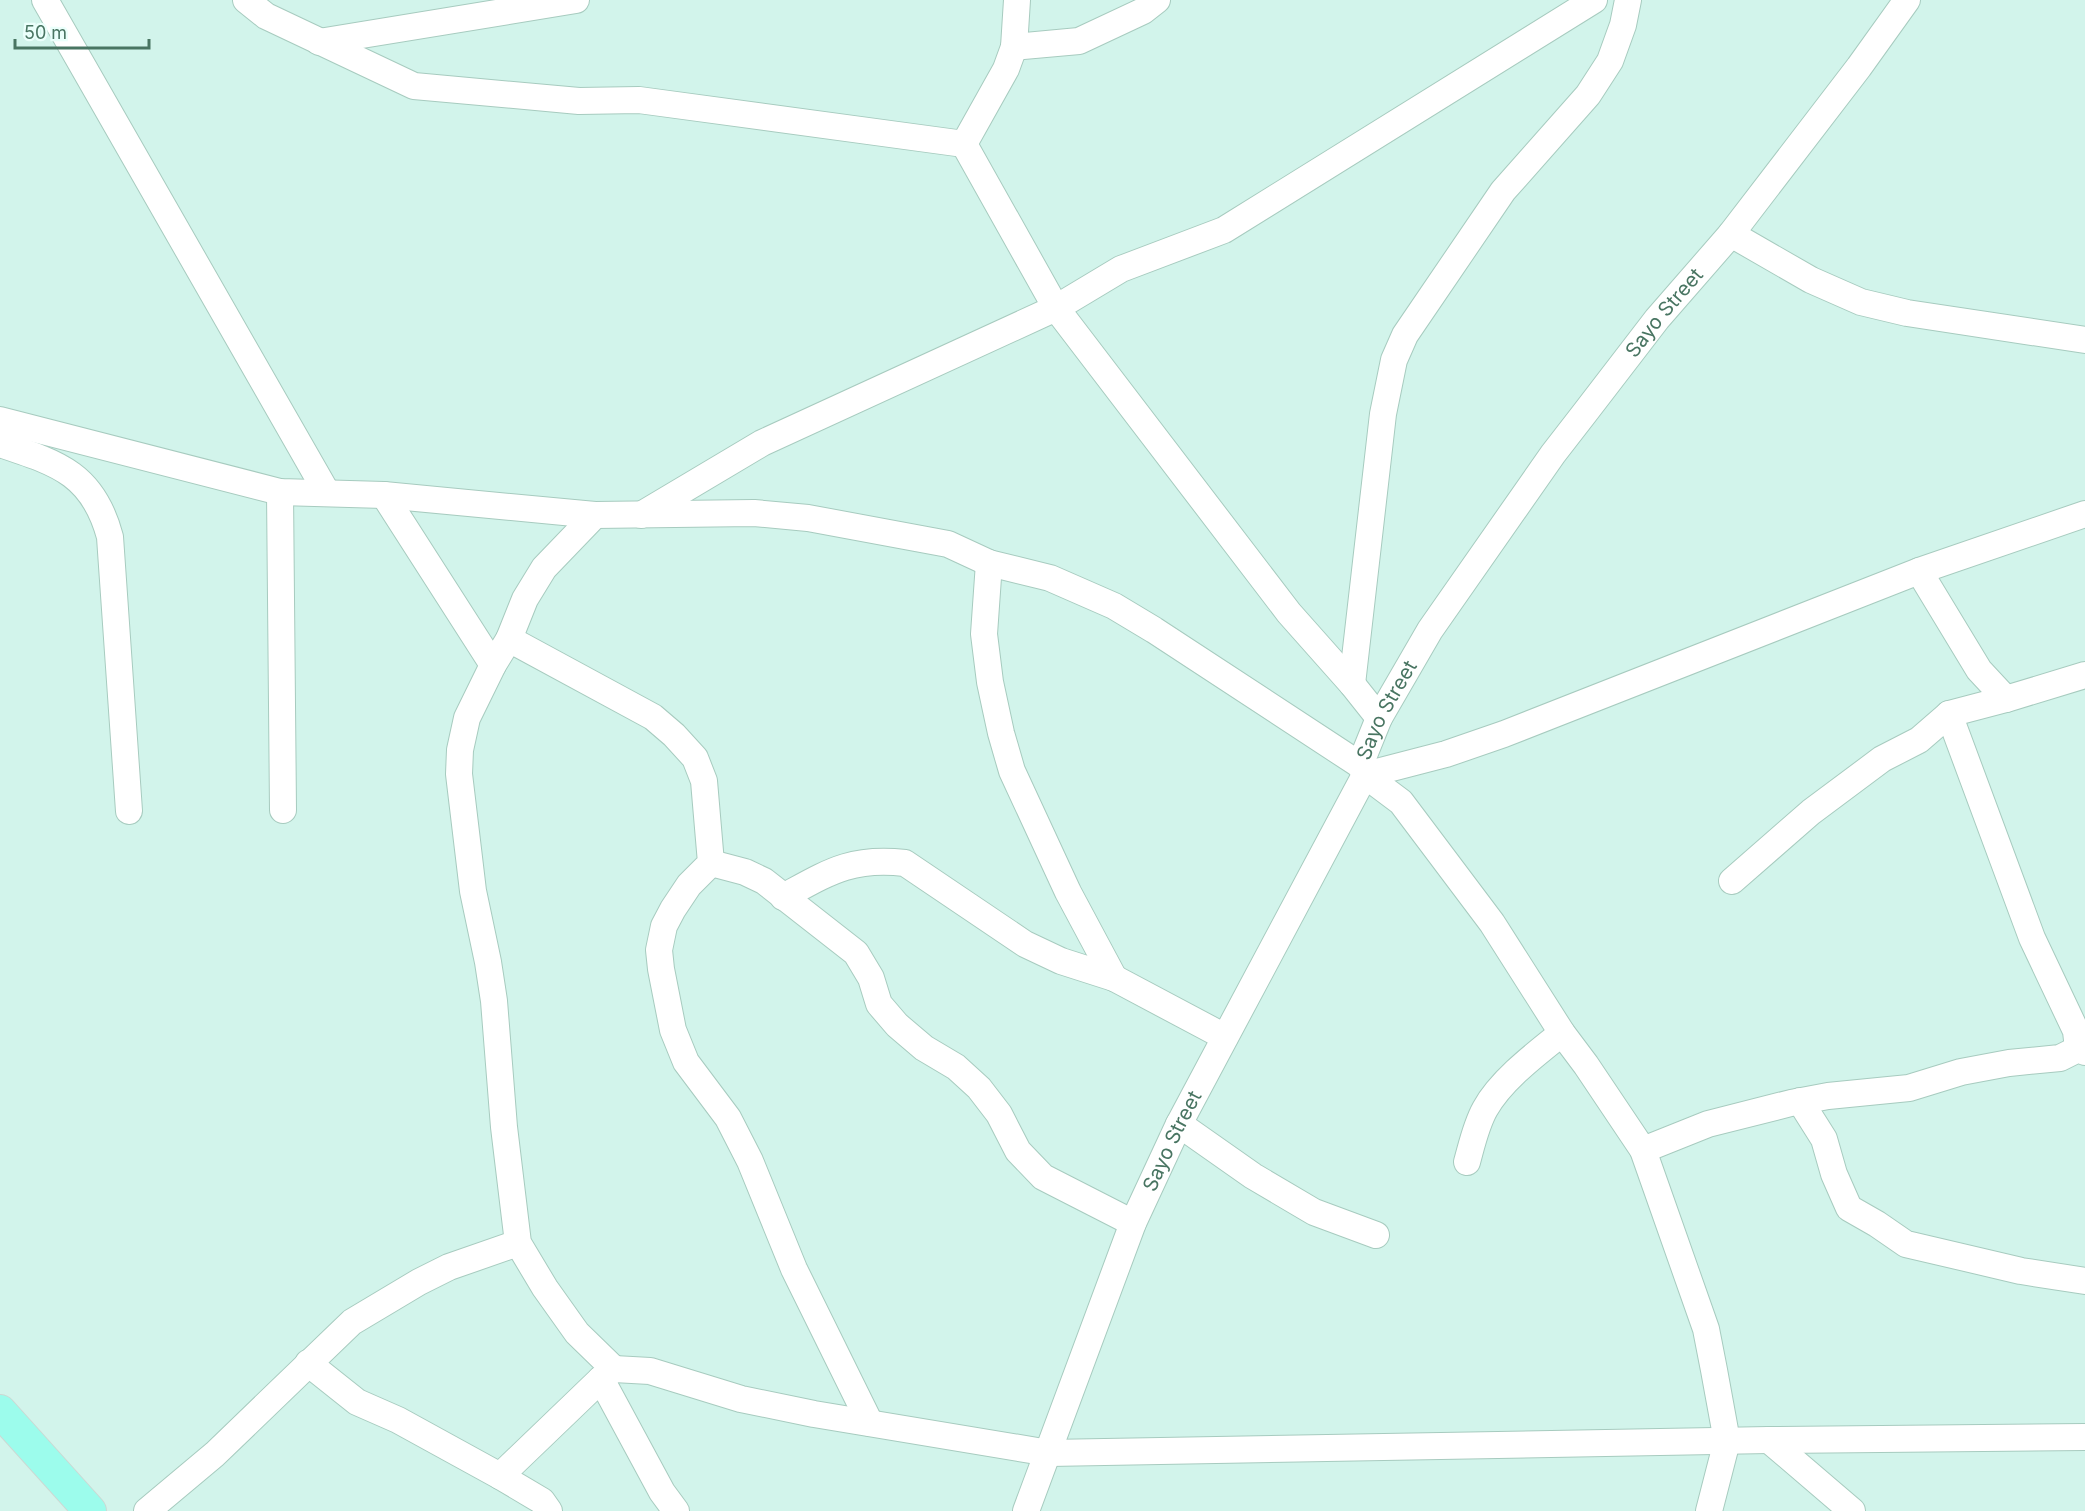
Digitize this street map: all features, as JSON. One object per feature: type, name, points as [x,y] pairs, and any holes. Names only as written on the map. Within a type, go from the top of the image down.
[{"type":"main road","points":[[0,1411],[90,1511]]},
{"type":"street","points":[[45,0],[327,493]]},
{"type":"street","points":[[246,0],[266,16],[414,86],[579,101],[639,100],[964,144]]},
{"type":"street","points":[[319,42],[576,0]]},
{"type":"street","points":[[964,144],[1006,69],[1014,47],[1017,0]]},
{"type":"street","points":[[1014,47],[1079,41],[1143,11],[1157,0]]},
{"type":"street","points":[[639,516],[762,443],[1056,308],[1121,269],[1224,230],[1594,0]]},
{"type":"street","points":[[1352,684],[1383,414],[1394,360],[1405,335],[1503,191],[1588,95],[1610,61],[1623,25],[1628,0]]},
{"type":"street","name":"Sayo Street","points":[[1026,1511],[1133,1223],[1179,1124],[1363,770],[1379,718],[1430,630],[1553,454],[1657,319],[1731,234],[1859,67],[1907,0]]},
{"type":"street","points":[[964,144],[1056,308],[1289,613],[1379,718]]},
{"type":"street","points":[[1731,234],[1811,280],[1861,302],[1907,313],[2085,340]]},
{"type":"street","points":[[0,420],[280,492],[384,495],[595,515],[754,513],[808,518],[948,544],[989,563],[1050,578],[1114,606],[1154,630],[1363,770],[1401,802],[1492,923],[1562,1033],[1643,1150],[1706,1329],[1726,1441],[1709,1511]]},
{"type":"street","points":[[0,444],[41,457],[62,467],[79,479],[91,493],[105,518],[110,537],[129,811]]},
{"type":"street","points":[[280,492],[283,810]]},
{"type":"street","points":[[384,495],[493,665]]},
{"type":"street","points":[[1363,770],[1446,754],[1504,734],[1919,571],[2085,514]]},
{"type":"street","points":[[595,515],[544,568],[525,599],[509,639],[493,665],[467,718],[460,750],[459,774],[473,891],[494,1001],[504,1128],[518,1243],[545,1288],[607,1374],[662,1492],[676,1511]]},
{"type":"street","points":[[989,563],[984,634],[990,682],[1012,771],[1068,892],[1114,978]]},
{"type":"street","points":[[1919,571],[1979,670],[2006,699]]},
{"type":"street","points":[[509,639],[653,717],[695,758],[704,781],[711,863],[689,885],[664,926],[659,950],[666,1001],[673,1030],[686,1062],[728,1118],[750,1161],[794,1269],[870,1423]]},
{"type":"street","points":[[1732,881],[1811,812],[1882,759],[1919,740],[1949,714],[2085,675]]},
{"type":"street","points":[[1643,1150],[1708,1124],[1800,1101],[1909,1088],[1971,1070],[2009,1063],[2060,1058],[2082,1050],[2076,1031],[2032,938],[1949,714]]},
{"type":"street","points":[[783,897],[832,871],[856,863],[881,860],[905,863],[1025,944],[1061,961],[1114,978],[1225,1037]]},
{"type":"street","points":[[711,863],[745,872],[764,881],[856,953],[871,978],[879,1004],[897,1025],[924,1048],[956,1067],[979,1088],[999,1114],[1018,1151],[1043,1177],[1133,1223]]},
{"type":"street","points":[[1467,1162],[1486,1107],[1515,1075],[1562,1033]]},
{"type":"street","points":[[1800,1101],[1824,1139],[1834,1174],[1849,1208],[1906,1244],[2021,1271],[2085,1281]]},
{"type":"street","points":[[1179,1124],[1253,1176],[1314,1212],[1376,1235]]},
{"type":"street","points":[[147,1511],[215,1454],[352,1322],[449,1267],[518,1243]]},
{"type":"street","points":[[309,1363],[357,1402],[398,1420],[500,1476],[542,1502],[549,1511]]},
{"type":"street","points":[[500,1476],[607,1374],[650,1371],[741,1399],[1049,1453],[1770,1440],[2085,1437]]},
{"type":"street","points":[[1770,1440],[1852,1511]]},
{"type":"shaded area","points":[[0,0],[2085,0],[2085,1511],[0,1511]]}]
